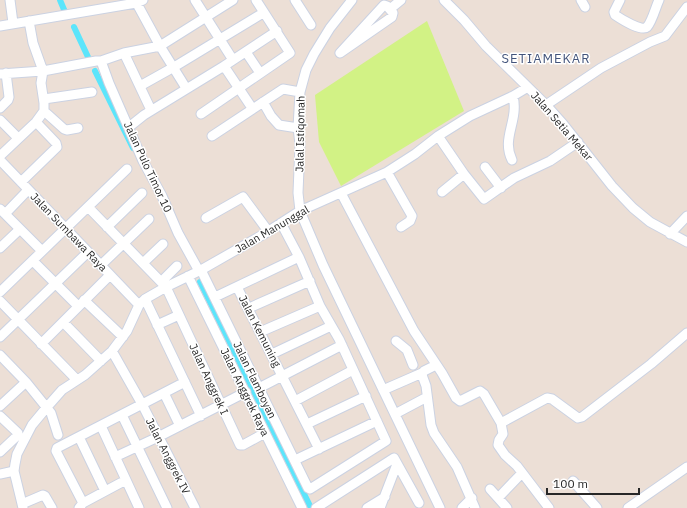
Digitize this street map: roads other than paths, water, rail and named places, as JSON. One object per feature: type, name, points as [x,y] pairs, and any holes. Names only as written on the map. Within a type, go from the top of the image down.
[{"type":"street","points":[[10,0],[13,23]]},
{"type":"street","points":[[194,0],[233,60]]},
{"type":"street","points":[[0,108],[9,97],[3,73],[43,72],[99,61],[124,53],[160,46],[233,0]]},
{"type":"street","points":[[201,114],[290,53],[256,0]]},
{"type":"street","points":[[295,0],[311,25]]},
{"type":"street","name":"Jalal Istiqomah","points":[[352,0],[330,28],[314,54],[306,70],[300,92],[298,128],[300,144],[298,193],[300,211],[322,265],[440,508]]},
{"type":"street","points":[[390,9],[401,0]]},
{"type":"street","name":"Jalan Setia Mekar","points":[[444,0],[464,20],[486,46],[546,105],[578,142],[612,186],[633,208],[650,222],[687,242]]},
{"type":"street","points":[[620,0],[614,12],[615,15],[638,28],[647,28],[659,0]]},
{"type":"street","points":[[0,26],[57,17],[138,1],[160,46],[186,88]]},
{"type":"street","points":[[386,5],[390,9],[393,13],[392,17],[340,53],[381,6],[386,5]]},
{"type":"street","points":[[546,105],[601,68],[650,42],[665,36],[686,10]]},
{"type":"street","points":[[140,86],[264,13]]},
{"type":"street","points":[[0,156],[36,122],[44,111],[44,99],[41,83],[43,72],[33,43],[29,21]]},
{"type":"street","points":[[129,127],[151,110],[277,32]]},
{"type":"street","points":[[246,52],[260,73]]},
{"type":"street","points":[[124,53],[151,110]]},
{"type":"street","name":"Jalan Pulo Timor 10","points":[[99,61],[143,161],[162,196],[195,273]]},
{"type":"street","points":[[224,66],[252,108]]},
{"type":"street","name":"Jalan Manunggal","points":[[142,302],[163,284],[195,273],[300,211],[387,172],[415,154],[438,136],[470,116],[513,96],[528,87]]},
{"type":"street","points":[[212,136],[252,108],[283,89],[300,92]]},
{"type":"street","points":[[44,99],[92,92]]},
{"type":"street","points":[[512,160],[508,146],[515,114],[513,96]]},
{"type":"street","points":[[263,102],[271,116],[279,125],[298,128]]},
{"type":"street","points":[[44,111],[64,129],[67,130],[78,128]]},
{"type":"street","points":[[0,120],[18,138]]},
{"type":"street","points":[[21,182],[57,147],[56,143],[36,122]]},
{"type":"street","points":[[438,136],[464,174],[484,199],[514,178],[550,161],[578,142]]},
{"type":"street","name":"Jalan Sumbawa Raya","points":[[0,160],[101,266],[142,302],[157,325],[201,416]]},
{"type":"street","points":[[486,167],[501,188]]},
{"type":"street","points":[[0,292],[127,169]]},
{"type":"street","points":[[387,172],[412,216],[410,221],[401,227]]},
{"type":"street","points":[[442,192],[464,174]]},
{"type":"street","points":[[28,190],[2,211],[42,251]]},
{"type":"street","points":[[107,227],[142,193]]},
{"type":"street","points":[[342,193],[420,343],[436,365],[458,401],[478,392],[482,392],[500,423],[504,434],[499,440],[498,445],[549,508]]},
{"type":"street","points":[[206,218],[243,197],[268,231]]},
{"type":"street","name":"Jalan Anggrek I","points":[[88,207],[163,284],[241,446],[265,433]]},
{"type":"street","points":[[670,234],[687,218]]},
{"type":"street","points":[[101,266],[149,219]]},
{"type":"street","points":[[281,223],[299,257],[320,306],[342,345],[377,421],[295,460]]},
{"type":"street","points":[[0,248],[20,229]]},
{"type":"street","points":[[143,263],[163,244]]},
{"type":"street","points":[[0,337],[88,252]]},
{"type":"street","points":[[215,297],[299,257]]},
{"type":"street","points":[[33,261],[56,283],[123,337]]},
{"type":"street","points":[[163,284],[177,266]]},
{"type":"street","name":"Jalan Flamboyan","points":[[195,273],[215,297],[309,489],[385,442],[385,438],[377,421]]},
{"type":"street","name":"Jalan Anggrek Raya","points":[[195,273],[246,392],[302,508]]},
{"type":"street","points":[[41,344],[110,275]]},
{"type":"street","points":[[249,308],[310,281]]},
{"type":"street","name":"Jalan Kemuning","points":[[237,287],[249,308],[318,449]]},
{"type":"street","points":[[0,301],[77,380]]},
{"type":"street","points":[[52,508],[43,495],[23,506],[14,471],[17,454],[32,425],[62,390],[112,352],[123,337],[142,302]]},
{"type":"street","points":[[260,332],[320,306]]},
{"type":"street","points":[[157,325],[179,315]]},
{"type":"street","points":[[63,322],[101,361]]},
{"type":"street","points":[[272,354],[332,326]]},
{"type":"street","points":[[500,423],[547,398],[552,399],[578,418],[582,417],[651,364],[687,333]]},
{"type":"street","points":[[396,342],[407,350],[413,365]]},
{"type":"street","points":[[407,350],[420,343]]},
{"type":"street","points":[[259,388],[342,345]]},
{"type":"street","name":"Jalan Anggrek IV","points":[[112,352],[142,404],[195,508]]},
{"type":"street","points":[[1,359],[26,382],[47,407],[53,417],[58,435]]},
{"type":"street","points":[[383,390],[422,373],[436,365]]},
{"type":"street","points":[[295,401],[353,370]]},
{"type":"street","points":[[422,373],[426,386],[431,425],[434,434],[457,467],[476,508]]},
{"type":"street","points":[[0,406],[26,382]]},
{"type":"street","points":[[126,480],[81,505],[56,450],[185,382]]},
{"type":"street","points":[[115,457],[137,448],[246,392]]},
{"type":"street","points":[[164,393],[180,426]]},
{"type":"street","points":[[307,424],[366,396]]},
{"type":"street","points":[[395,414],[427,397]]},
{"type":"street","points":[[122,415],[167,508]]},
{"type":"street","points":[[0,416],[18,433],[18,435],[0,452]]},
{"type":"street","points":[[101,426],[139,508]]},
{"type":"street","points":[[79,437],[105,491]]},
{"type":"street","points":[[316,508],[393,458],[417,503],[432,492]]},
{"type":"street","points":[[380,508],[397,464]]},
{"type":"street","points":[[628,508],[687,467]]},
{"type":"street","points":[[0,474],[14,471]]},
{"type":"street","points":[[498,498],[522,473]]},
{"type":"street","points":[[573,481],[597,508]]},
{"type":"street","points":[[490,489],[507,508]]},
{"type":"street","points":[[367,508],[385,497]]},
{"type":"street","points":[[462,508],[472,498]]},
{"type":"waterway","points":[[60,0],[65,12]]},
{"type":"waterway","points":[[74,27],[88,57]]},
{"type":"waterway","points":[[95,71],[133,148]]},
{"type":"waterway","points":[[200,282],[311,508]]},
{"type":"district","name":"SETIAMEKAR","points":[[546,58]]}]
